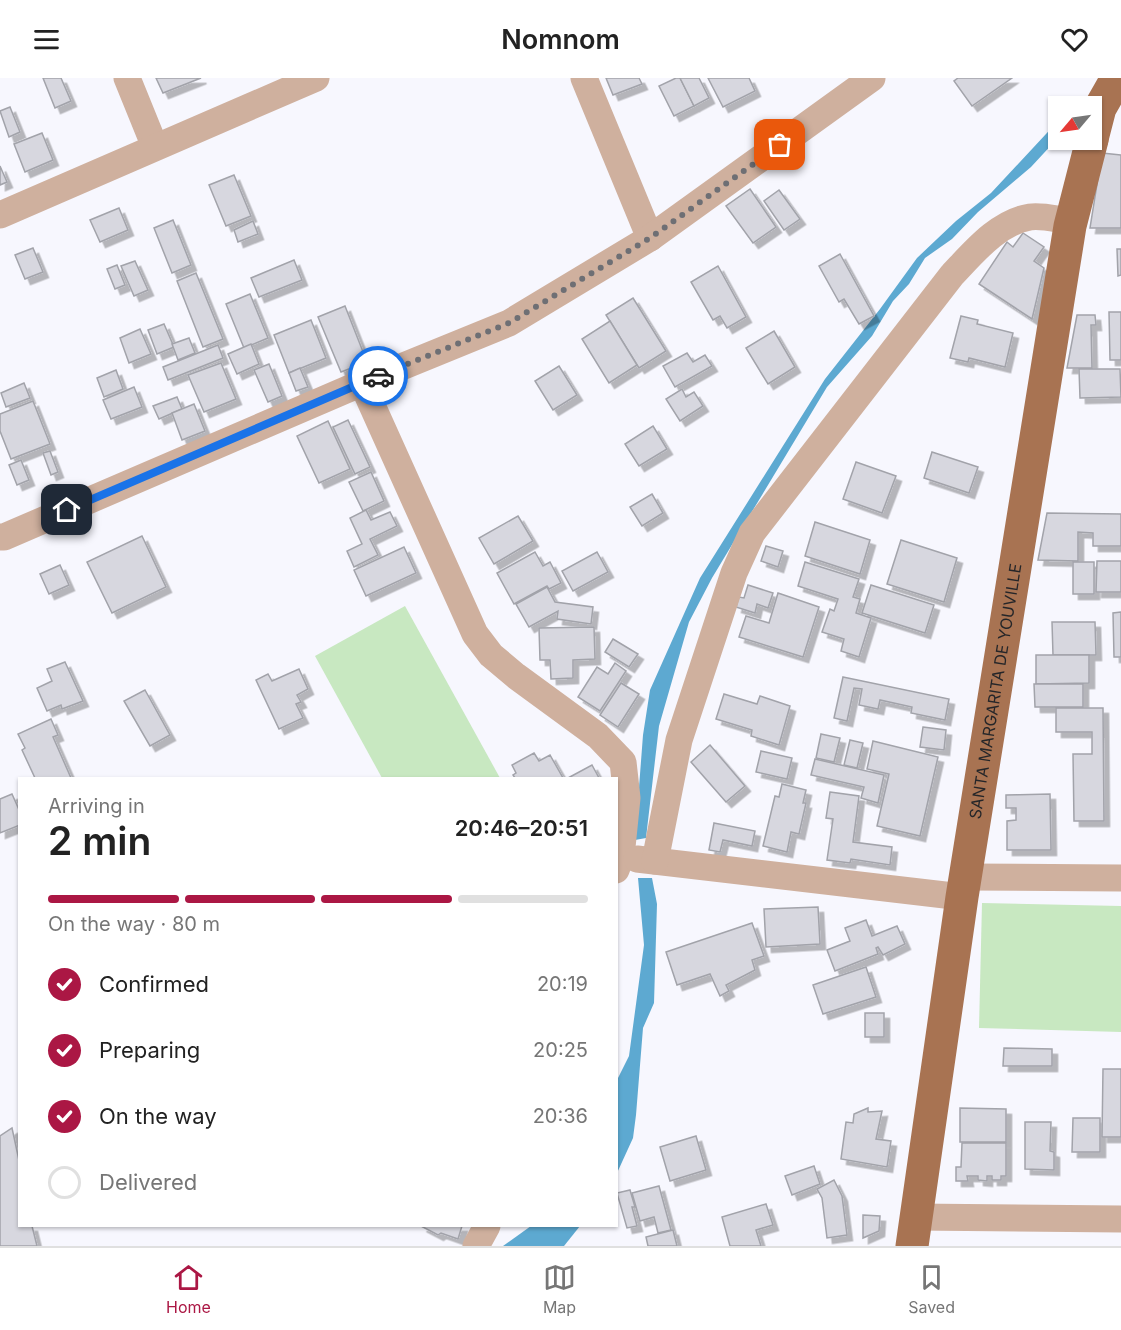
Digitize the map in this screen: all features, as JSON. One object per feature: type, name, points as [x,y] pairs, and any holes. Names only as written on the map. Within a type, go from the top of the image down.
[{"type":"main road","name":"SANTA MARGARITA DE YOUVILLE","points":[[1102,105],[1119,78]]},
{"type":"main road","name":"SANTA MARGARITA DE YOUVILLE","points":[[913,1232],[964,887],[1072,221],[1089,150]]},
{"type":"street","points":[[128,78],[154,147]]},
{"type":"street","points":[[0,215],[316,78]]},
{"type":"street","points":[[584,78],[650,238]]},
{"type":"street","points":[[0,537],[509,323],[650,238],[872,78]]},
{"type":"street","points":[[655,861],[679,740],[734,573],[752,532],[952,275],[976,249],[1015,220],[1032,217],[1072,221]]},
{"type":"street","points":[[362,383],[475,634],[491,655],[597,736],[623,762],[627,798],[619,864],[655,861],[964,887],[1121,878]]},
{"type":"street","points":[[913,1232],[1121,1219]]},
{"type":"street","points":[[476,1246],[486,1227]]},
{"type":"green space","points":[[405,606],[499,777],[381,777],[315,656]]},
{"type":"green space","points":[[982,903],[1121,906],[1121,1032],[979,1028]]},
{"type":"water","points":[[1048,132],[1048,149],[1031,167],[978,212],[952,239],[925,258],[909,284],[893,301],[872,336],[827,387],[712,578],[689,622],[659,726],[646,838],[635,840],[643,735],[650,690],[700,578],[825,379],[917,258],[956,221],[991,193]]},
{"type":"water","points":[[638,878],[652,878],[657,904],[654,1003],[643,1028],[633,1138],[618,1171],[618,1078],[629,1056],[644,945]]},
{"type":"water","points":[[530,1227],[579,1227],[564,1246],[503,1246]]},
{"type":"building","points":[[43,78],[61,78],[71,101],[55,108]]},
{"type":"building","points":[[156,78],[201,78],[163,93]]},
{"type":"building","points":[[606,78],[639,78],[642,84],[613,95]]},
{"type":"building","points":[[680,78],[694,106],[674,116],[659,86]]},
{"type":"building","points":[[680,78],[699,78],[709,98],[694,106]]},
{"type":"building","points":[[708,78],[749,78],[755,91],[723,107]]},
{"type":"building","points":[[958,78],[1012,78],[972,106],[954,81]]},
{"type":"building","points":[[10,107],[20,132],[9,137],[0,111]]},
{"type":"building","points":[[42,133],[53,160],[25,172],[14,144]]},
{"type":"building","points":[[1102,153],[1121,155],[1121,228],[1090,228]]},
{"type":"building","points":[[0,166],[7,182],[0,185]]},
{"type":"building","points":[[234,175],[251,216],[226,226],[209,185]]},
{"type":"building","points":[[750,189],[776,227],[753,243],[726,206]]},
{"type":"building","points":[[779,190],[800,219],[784,230],[764,201]]},
{"type":"building","points":[[119,208],[128,230],[100,242],[90,220]]},
{"type":"building","points":[[173,220],[191,265],[172,273],[154,228]]},
{"type":"building","points":[[253,221],[258,234],[238,242],[234,230]]},
{"type":"building","points":[[1023,233],[1044,247],[1034,261],[1044,268],[1032,319],[979,284],[1007,242],[1013,247]]},
{"type":"building","points":[[33,248],[43,272],[25,279],[15,255]]},
{"type":"building","points":[[1117,249],[1121,249],[1121,275],[1118,276]]},
{"type":"building","points":[[840,254],[874,316],[859,324],[844,299],[839,302],[819,266]]},
{"type":"building","points":[[294,260],[302,280],[259,297],[251,278]]},
{"type":"building","points":[[135,261],[148,290],[134,296],[121,266]]},
{"type":"building","points":[[117,265],[125,285],[115,289],[107,269]]},
{"type":"building","points":[[718,266],[746,317],[727,328],[720,316],[713,320],[691,282]]},
{"type":"building","points":[[196,273],[223,339],[203,347],[177,281]]},
{"type":"building","points":[[250,294],[268,338],[244,348],[226,304]]},
{"type":"building","points":[[633,298],[666,351],[639,368],[606,315]]},
{"type":"building","points":[[345,306],[367,362],[341,372],[318,317]]},
{"type":"building","points":[[1109,312],[1121,312],[1121,360],[1110,360]]},
{"type":"building","points":[[1077,315],[1095,315],[1096,325],[1091,325],[1092,368],[1067,368]]},
{"type":"building","points":[[961,316],[978,320],[977,324],[1013,333],[1005,367],[969,358],[968,362],[950,358]]},
{"type":"building","points":[[311,320],[326,358],[289,373],[274,335]]},
{"type":"building","points":[[610,321],[637,365],[609,383],[582,339]]},
{"type":"building","points":[[164,324],[174,347],[157,354],[148,330]]},
{"type":"building","points":[[140,329],[151,354],[129,363],[120,338]]},
{"type":"building","points":[[774,331],[795,367],[768,384],[746,348]]},
{"type":"building","points":[[189,338],[195,353],[178,360],[172,344]]},
{"type":"building","points":[[251,344],[259,364],[237,374],[228,354]]},
{"type":"building","points":[[218,345],[223,358],[168,380],[163,367]]},
{"type":"building","points":[[687,353],[693,362],[705,355],[712,366],[675,387],[663,366]]},
{"type":"building","points":[[221,363],[236,399],[204,412],[188,375]]},
{"type":"building","points":[[269,364],[282,396],[268,402],[254,370]]},
{"type":"building","points":[[559,366],[577,395],[553,410],[535,381]]},
{"type":"building","points":[[300,368],[308,387],[296,391],[289,373]]},
{"type":"building","points":[[1079,369],[1120,369],[1121,397],[1080,398]]},
{"type":"building","points":[[116,370],[123,389],[104,397],[97,378]]},
{"type":"building","points":[[24,383],[30,398],[6,407],[1,393]]},
{"type":"building","points":[[134,387],[142,407],[111,419],[103,400]]},
{"type":"building","points":[[682,389],[686,397],[694,392],[703,406],[680,421],[666,399]]},
{"type":"building","points":[[177,397],[182,409],[159,419],[153,406]]},
{"type":"building","points":[[33,401],[50,444],[11,459],[0,431],[0,414]]},
{"type":"building","points":[[194,404],[205,431],[182,440],[172,413]]},
{"type":"building","points":[[348,420],[370,467],[355,474],[333,427]]},
{"type":"building","points":[[328,421],[350,469],[319,483],[297,436]]},
{"type":"building","points":[[653,426],[667,449],[639,466],[625,444]]},
{"type":"building","points":[[50,451],[58,472],[51,475],[43,453]]},
{"type":"building","points":[[932,452],[978,467],[969,493],[924,478]]},
{"type":"building","points":[[21,460],[29,480],[17,485],[9,465]]},
{"type":"building","points":[[856,462],[896,476],[882,513],[843,499]]},
{"type":"building","points":[[371,472],[384,501],[363,511],[349,482]]},
{"type":"building","points":[[652,494],[663,513],[642,526],[630,507]]},
{"type":"building","points":[[366,510],[371,520],[390,512],[397,526],[370,539],[378,555],[354,567],[347,551],[362,544],[350,518]]},
{"type":"building","points":[[1047,513],[1121,514],[1121,546],[1093,546],[1093,533],[1078,532],[1078,561],[1038,560]]},
{"type":"building","points":[[518,516],[533,541],[494,564],[479,538]]},
{"type":"building","points":[[815,522],[870,540],[860,574],[805,556]]},
{"type":"building","points":[[142,536],[166,587],[112,613],[87,562]]},
{"type":"building","points":[[901,540],[957,558],[944,602],[887,584]]},
{"type":"building","points":[[766,546],[783,551],[778,567],[761,561]]},
{"type":"building","points":[[404,547],[416,573],[366,596],[354,570]]},
{"type":"building","points":[[535,552],[543,566],[550,562],[561,583],[549,589],[547,586],[514,604],[497,573]]},
{"type":"building","points":[[597,552],[608,572],[573,591],[562,571]]},
{"type":"building","points":[[1097,561],[1121,561],[1121,592],[1096,592]]},
{"type":"building","points":[[805,562],[859,579],[853,597],[860,599],[856,613],[871,618],[859,657],[841,651],[844,639],[822,632],[830,609],[834,611],[838,599],[798,586]]},
{"type":"building","points":[[1073,562],[1094,562],[1094,594],[1073,594]]},
{"type":"building","points":[[60,565],[69,585],[49,594],[40,574]]},
{"type":"building","points":[[748,585],[773,593],[768,608],[757,604],[755,613],[736,607],[739,597],[744,598]]},
{"type":"building","points":[[871,585],[934,605],[925,633],[862,613]]},
{"type":"building","points":[[547,587],[555,602],[593,607],[591,624],[557,619],[558,611],[529,627],[516,604]]},
{"type":"building","points":[[778,593],[819,607],[803,657],[739,637],[746,616],[769,623]]},
{"type":"building","points":[[1121,612],[1121,657],[1114,657],[1113,613]]},
{"type":"building","points":[[1052,622],[1095,622],[1096,655],[1053,655]]},
{"type":"building","points":[[594,627],[595,659],[573,660],[573,678],[551,679],[550,660],[540,660],[539,628]]},
{"type":"building","points":[[613,639],[638,654],[629,667],[605,652]]},
{"type":"building","points":[[1036,655],[1089,655],[1089,683],[1036,684]]},
{"type":"building","points":[[65,662],[83,701],[62,709],[61,705],[47,711],[37,688],[52,681],[47,669]]},
{"type":"building","points":[[615,663],[626,671],[600,711],[578,697],[597,667],[608,674]]},
{"type":"building","points":[[299,669],[308,689],[297,695],[301,702],[296,704],[303,718],[279,729],[256,680],[268,674],[272,681]]},
{"type":"building","points":[[843,677],[949,699],[945,720],[911,713],[912,707],[880,700],[878,709],[859,705],[862,689],[854,688],[847,721],[834,718]]},
{"type":"building","points":[[621,683],[639,694],[618,727],[600,715]]},
{"type":"building","points":[[1034,684],[1083,684],[1083,707],[1035,707]]},
{"type":"building","points":[[145,690],[170,735],[150,746],[124,701]]},
{"type":"building","points":[[724,694],[757,704],[760,696],[790,706],[779,745],[751,736],[752,730],[716,719]]},
{"type":"building","points":[[1056,708],[1103,708],[1104,821],[1074,821],[1073,754],[1092,754],[1092,732],[1056,732]]},
{"type":"building","points":[[51,719],[58,735],[53,737],[71,777],[35,777],[22,750],[25,748],[18,734]]},
{"type":"building","points":[[923,727],[946,730],[944,750],[920,747]]},
{"type":"building","points":[[821,734],[840,738],[834,762],[816,758]]},
{"type":"building","points":[[850,740],[863,743],[857,768],[844,765]]},
{"type":"building","points":[[873,741],[938,757],[920,836],[877,826],[889,774],[867,769]]},
{"type":"building","points":[[710,745],[745,786],[726,802],[691,762]]},
{"type":"building","points":[[761,751],[792,758],[787,779],[756,772]]},
{"type":"building","points":[[534,753],[539,761],[550,755],[562,777],[514,777],[513,775],[516,773],[512,765]]},
{"type":"building","points":[[815,759],[884,775],[878,803],[861,798],[864,787],[811,775]]},
{"type":"building","points":[[592,765],[598,777],[570,777]]},
{"type":"building","points":[[782,784],[806,790],[803,803],[806,803],[799,834],[791,832],[787,852],[763,846],[775,796],[779,797]]},
{"type":"building","points":[[830,792],[859,796],[853,842],[892,847],[890,865],[851,859],[850,863],[827,860],[833,819],[826,818]]},
{"type":"building","points":[[12,794],[18,808],[18,826],[0,833],[0,799]]},
{"type":"building","points":[[1050,794],[1051,850],[1007,850],[1007,821],[1016,820],[1016,808],[1006,808],[1006,795]]},
{"type":"building","points":[[714,823],[755,831],[752,846],[723,840],[720,852],[709,850]]},
{"type":"building","points":[[818,907],[820,944],[766,947],[764,909]]},
{"type":"building","points":[[866,920],[872,936],[897,926],[905,944],[883,955],[878,947],[876,948],[878,954],[835,971],[827,950],[850,941],[845,928]]},
{"type":"building","points":[[752,923],[764,956],[752,960],[755,970],[726,985],[729,991],[720,996],[710,974],[677,985],[666,952]]},
{"type":"building","points":[[866,967],[876,997],[823,1014],[813,985]]},
{"type":"building","points":[[865,1013],[884,1013],[884,1037],[865,1037]]},
{"type":"building","points":[[1004,1048],[1052,1049],[1052,1066],[1003,1066]]},
{"type":"building","points":[[1103,1069],[1121,1069],[1121,1137],[1102,1137]]},
{"type":"building","points":[[868,1108],[868,1112],[882,1111],[876,1139],[891,1141],[887,1167],[841,1159],[846,1122],[853,1123],[854,1114]]},
{"type":"building","points":[[960,1108],[1006,1109],[1006,1142],[960,1142]]},
{"type":"building","points":[[1073,1118],[1100,1118],[1100,1152],[1072,1152]]},
{"type":"building","points":[[1025,1122],[1051,1122],[1050,1151],[1054,1152],[1054,1170],[1025,1169]]},
{"type":"building","points":[[12,1128],[18,1156],[18,1227],[32,1227],[37,1246],[0,1246],[0,1136]]},
{"type":"building","points":[[696,1136],[706,1170],[670,1181],[660,1147]]},
{"type":"building","points":[[962,1143],[1006,1143],[1006,1176],[1001,1176],[1001,1180],[992,1180],[992,1176],[987,1176],[987,1181],[978,1180],[978,1176],[967,1176],[968,1181],[956,1181],[956,1167],[961,1167]]},
{"type":"building","points":[[814,1166],[820,1184],[792,1195],[785,1176]]},
{"type":"building","points":[[834,1180],[842,1196],[847,1235],[827,1238],[822,1198],[817,1189]]},
{"type":"building","points":[[659,1186],[671,1230],[658,1233],[654,1217],[640,1221],[632,1193]]},
{"type":"building","points":[[630,1190],[637,1226],[627,1228],[618,1193]]},
{"type":"building","points":[[766,1204],[773,1225],[756,1230],[761,1246],[730,1246],[722,1217]]},
{"type":"building","points":[[863,1215],[880,1216],[879,1231],[863,1238]]},
{"type":"building","points":[[423,1227],[462,1227],[458,1239],[441,1233],[438,1235]]},
{"type":"building","points":[[673,1230],[677,1246],[648,1246],[646,1237]]},
{"type":"way so far","points":[[378,376],[509,323],[650,238],[780,145]]},
{"type":"route","points":[[67,510],[378,376]]}]
